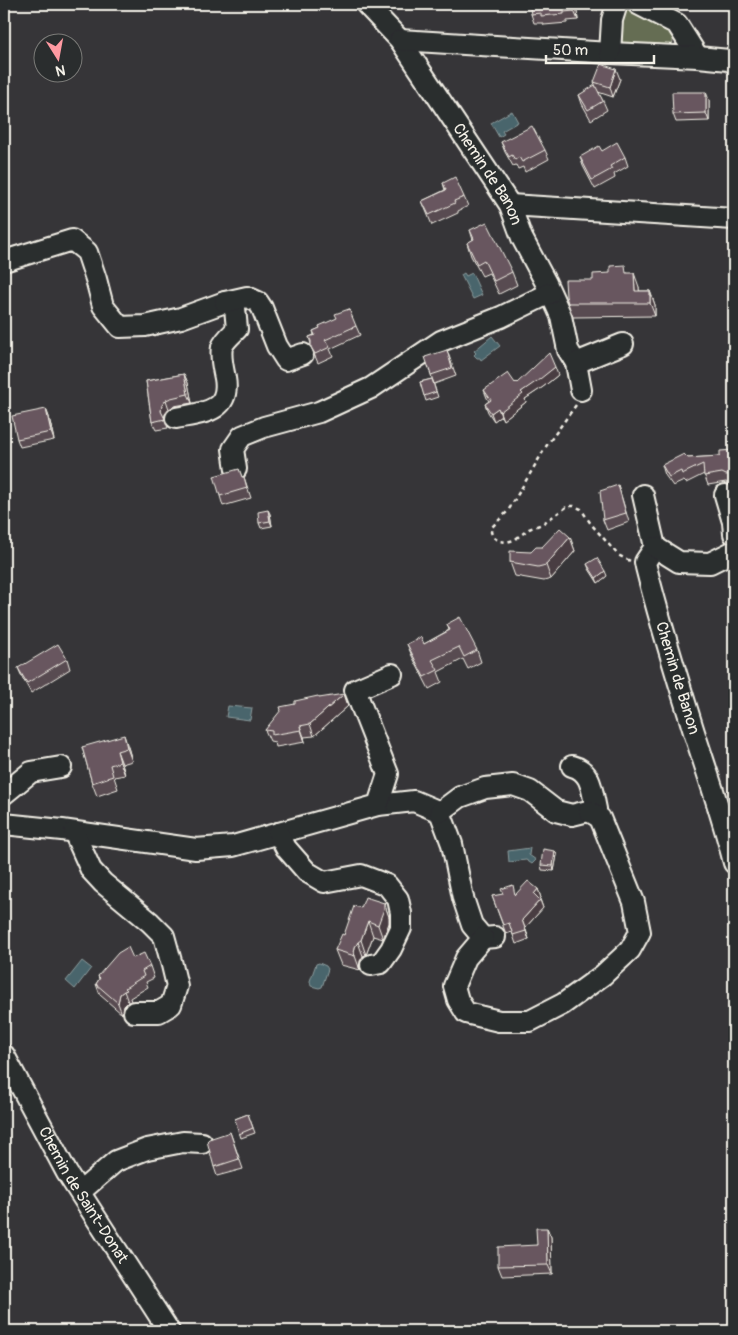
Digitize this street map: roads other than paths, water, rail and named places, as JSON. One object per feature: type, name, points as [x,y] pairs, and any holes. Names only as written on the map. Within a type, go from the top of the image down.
[{"type":"street","name":"Chemin de Banon","points":[[366,4],[400,40],[510,205],[522,238],[561,316],[568,350],[576,363],[581,390]]},
{"type":"street","points":[[610,53],[612,20],[617,4]]},
{"type":"street","points":[[638,4],[677,24],[698,57]]},
{"type":"street","points":[[400,40],[698,57],[729,60],[734,63]]},
{"type":"street","points":[[510,205],[734,219]]},
{"type":"street","points":[[4,261],[72,240],[86,252],[103,306],[120,327],[145,326],[181,318],[225,302],[247,297],[258,302],[262,308],[277,346],[286,360],[303,354]]},
{"type":"street","points":[[236,469],[233,449],[242,436],[264,427],[319,412],[371,388],[441,341],[500,317],[550,293]]},
{"type":"street","points":[[176,418],[204,412],[222,403],[227,392],[221,361],[223,345],[237,329],[235,308],[225,302]]},
{"type":"street","points":[[576,363],[623,344]]},
{"type":"street","points":[[643,495],[655,547],[679,562],[710,563],[734,551]]},
{"type":"street","points":[[724,495],[734,534]]},
{"type":"street","name":"Chemin de Banon","points":[[655,547],[645,562],[646,568],[657,612],[726,828],[734,863]]},
{"type":"street","points":[[378,805],[388,774],[355,690],[392,674]]},
{"type":"street","points":[[440,812],[460,797],[485,788],[513,785],[530,791],[556,811],[572,815],[596,809],[588,776],[572,766]]},
{"type":"street","points":[[4,794],[31,772],[61,767]]},
{"type":"street","points":[[4,824],[196,849],[233,846],[378,805],[414,801],[440,812],[452,844],[463,898],[472,925],[490,937],[466,958],[454,986],[458,1000],[466,1013],[499,1022],[530,1021],[563,1004],[603,975],[630,950],[640,932],[634,902],[600,818],[589,811]]},
{"type":"street","points":[[74,832],[91,870],[103,883],[164,936],[177,986],[171,1004],[159,1012],[134,1012]]},
{"type":"street","points":[[278,833],[286,848],[307,872],[324,882],[360,875],[387,885],[398,899],[401,913],[401,928],[392,949],[381,963],[371,965]]},
{"type":"street","name":"Chemin de Saint-Donat","points":[[4,1055],[67,1173],[169,1331]]},
{"type":"street","points":[[80,1192],[116,1161],[147,1148],[183,1142],[202,1143]]},
{"type":"water","points":[[512,111],[518,122],[502,131],[504,134],[499,137],[491,123]]},
{"type":"water","points":[[464,273],[466,276],[472,273],[482,295],[473,299],[461,275]]},
{"type":"water","points":[[492,336],[500,346],[481,360],[477,358],[474,355],[476,353],[474,351]]},
{"type":"water","points":[[228,706],[252,708],[250,720],[226,717]]},
{"type":"water","points":[[530,848],[529,855],[536,860],[532,864],[526,860],[509,862],[508,851]]},
{"type":"water","points":[[82,961],[91,968],[75,989],[66,981]]},
{"type":"water","points":[[319,963],[328,969],[322,987],[319,988],[311,986],[310,981],[316,964]]}]
